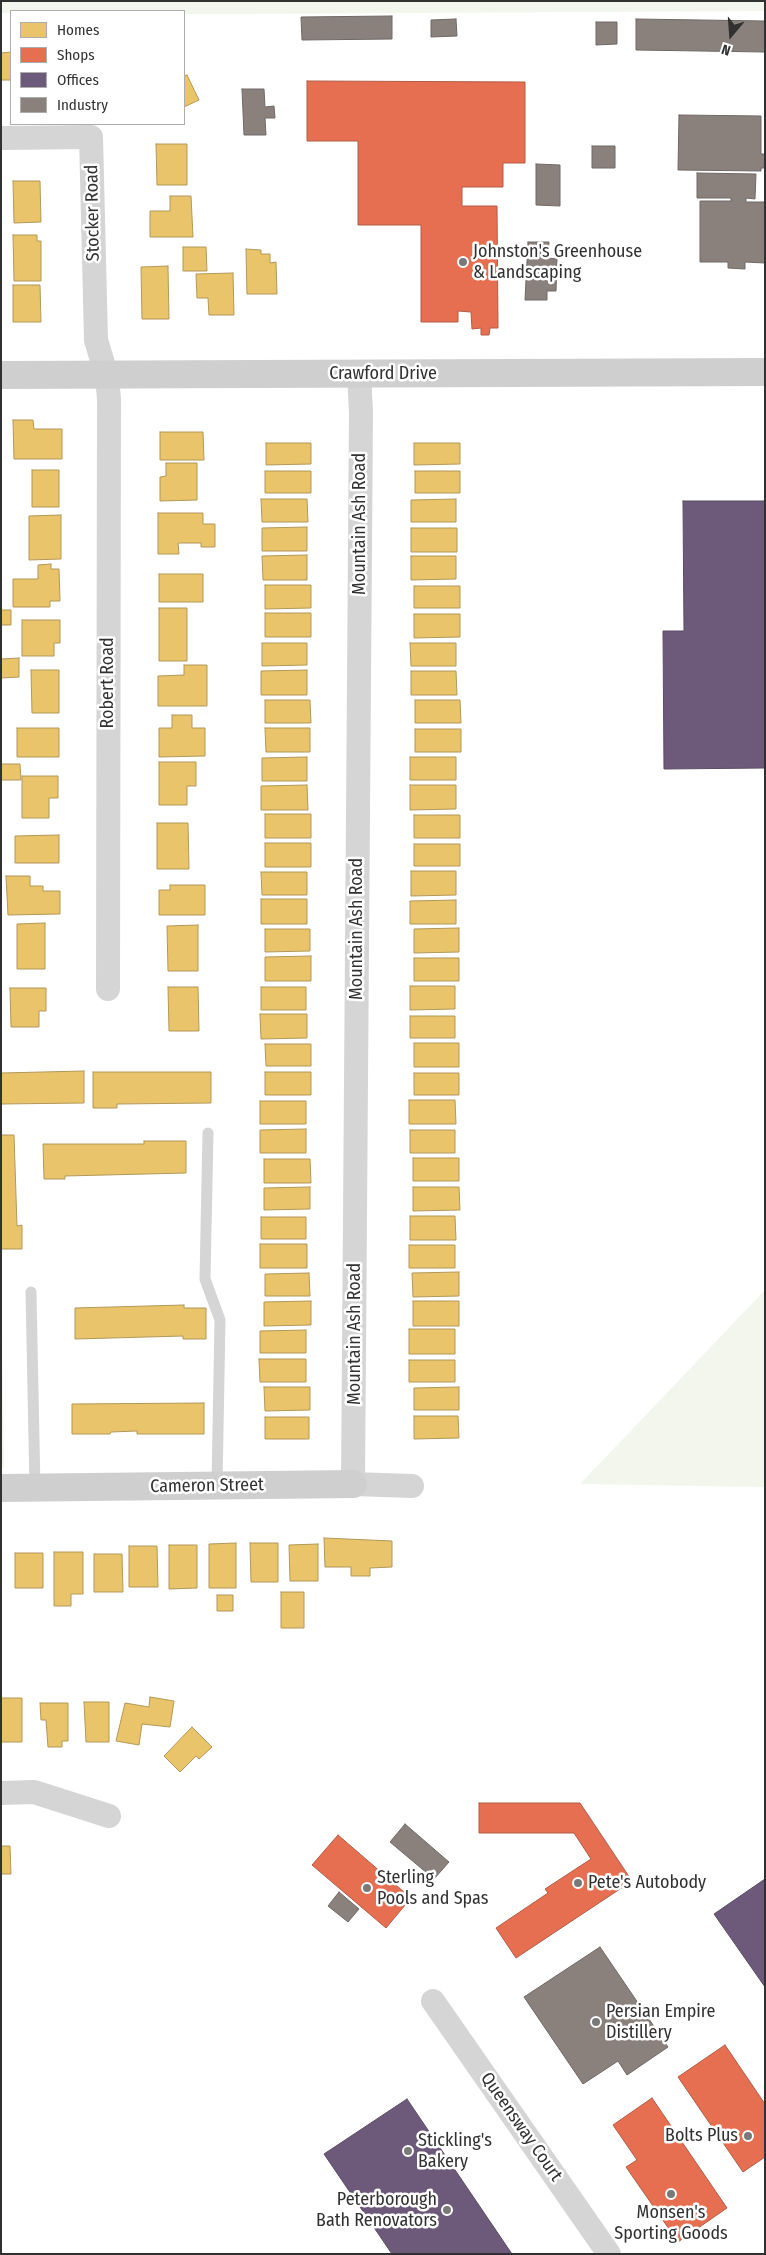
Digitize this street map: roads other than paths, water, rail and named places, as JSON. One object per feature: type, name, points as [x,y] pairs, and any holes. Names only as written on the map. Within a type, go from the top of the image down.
[{"type":"street","name":"Stocker Road","points":[[1,138],[91,137],[96,340],[108,377]]},
{"type":"street","name":"Crawford Drive","points":[[1,375],[108,377],[765,372]]},
{"type":"street","name":"Mountain Ash Road","points":[[353,1484],[361,412],[359,374]]},
{"type":"street","name":"Robert Road","points":[[108,377],[108,989]]},
{"type":"street","name":"Cameron Street","points":[[1,1488],[353,1484],[412,1486]]},
{"type":"street","points":[[1,1793],[34,1792],[108,1816]]},
{"type":"street","name":"Queensway Court","points":[[432,2001],[608,2254]]},
{"type":"lane","points":[[208,1133],[205,1279],[220,1320],[217,1485]]},
{"type":"lane","points":[[31,1292],[35,1489]]},
{"type":"place","name":"Johnston's Greenhouse & Landscaping","points":[[463,262]]},
{"type":"place","name":"Pete's Autobody","points":[[578,1883]]},
{"type":"place","name":"Sterling Pools and Spas","points":[[367,1888]]},
{"type":"place","name":"Persian Empire Distillery","points":[[596,2022]]},
{"type":"place","name":"Bolts Plus","points":[[748,2136]]},
{"type":"place","name":"Stickling's Bakery","points":[[408,2151]]},
{"type":"place","name":"Monsen's Sporting Goods","points":[[671,2194]]},
{"type":"place","name":"Peterborough Bath Renovators","points":[[447,2210]]}]
